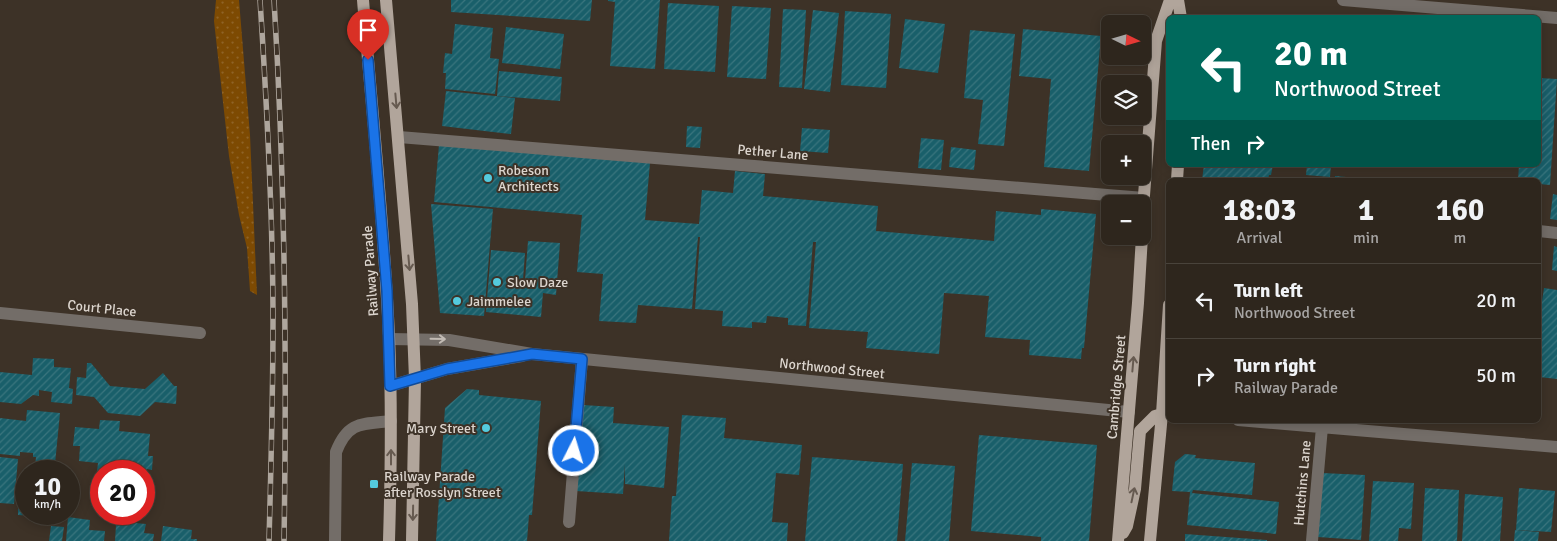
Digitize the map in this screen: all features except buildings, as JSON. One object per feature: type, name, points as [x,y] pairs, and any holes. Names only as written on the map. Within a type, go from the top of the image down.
[{"type":"main road","name":"Railway Parade","points":[[362,0],[386,278],[391,420],[389,541]]},
{"type":"main road","points":[[386,0],[399,137],[414,339],[412,541]]},
{"type":"main road","points":[[1144,195],[1156,40],[1170,0]]},
{"type":"main road","points":[[1178,0],[1180,15]]},
{"type":"main road","name":"Cambridge Street","points":[[1118,541],[1141,245]]},
{"type":"main road","points":[[1150,541],[1165,414],[1166,387]]},
{"type":"main road","points":[[1118,541],[1127,526],[1135,488],[1140,431],[1155,416],[1165,414]]},
{"type":"street","points":[[1343,0],[1521,15]]},
{"type":"street","points":[[1541,17],[1557,18]]},
{"type":"street","name":"Pether Lane","points":[[399,137],[1107,195]]},
{"type":"street","points":[[1541,231],[1557,233]]},
{"type":"street","name":"Court Place","points":[[0,313],[200,333]]},
{"type":"street","name":"Northwood Street","points":[[389,339],[449,340],[532,354],[1129,412]]},
{"type":"street","name":"Northwood Street","points":[[390,386],[447,369],[532,354]]},
{"type":"street","points":[[569,522],[582,359]]},
{"type":"street","points":[[335,541],[336,452],[339,443],[351,428],[359,424],[391,420]]},
{"type":"street","points":[[1274,423],[1557,447]]},
{"type":"street","name":"Hutchins Lane","points":[[1312,541],[1322,427]]},
{"type":"shaded area","points":[[216,0],[239,0],[250,135],[257,295],[250,291],[247,248],[239,215],[229,156],[214,21]]},
{"type":"railway","points":[[260,0],[269,160],[273,281],[269,541]]},
{"type":"railway","points":[[274,0],[281,135],[284,270],[284,541]]},
{"type":"place","name":"Robeson Architects","points":[[488,178]]},
{"type":"place","name":"Slow Daze","points":[[497,282]]},
{"type":"place","name":"Jaimmelee","points":[[457,301]]},
{"type":"place","name":"Mary Street","points":[[486,428]]},
{"type":"place","name":"Railway Parade after Rosslyn Street","points":[[374,484]]},
{"type":"route","points":[[368,60],[387,291],[390,386],[447,369],[532,354],[582,359],[574,451]]}]
